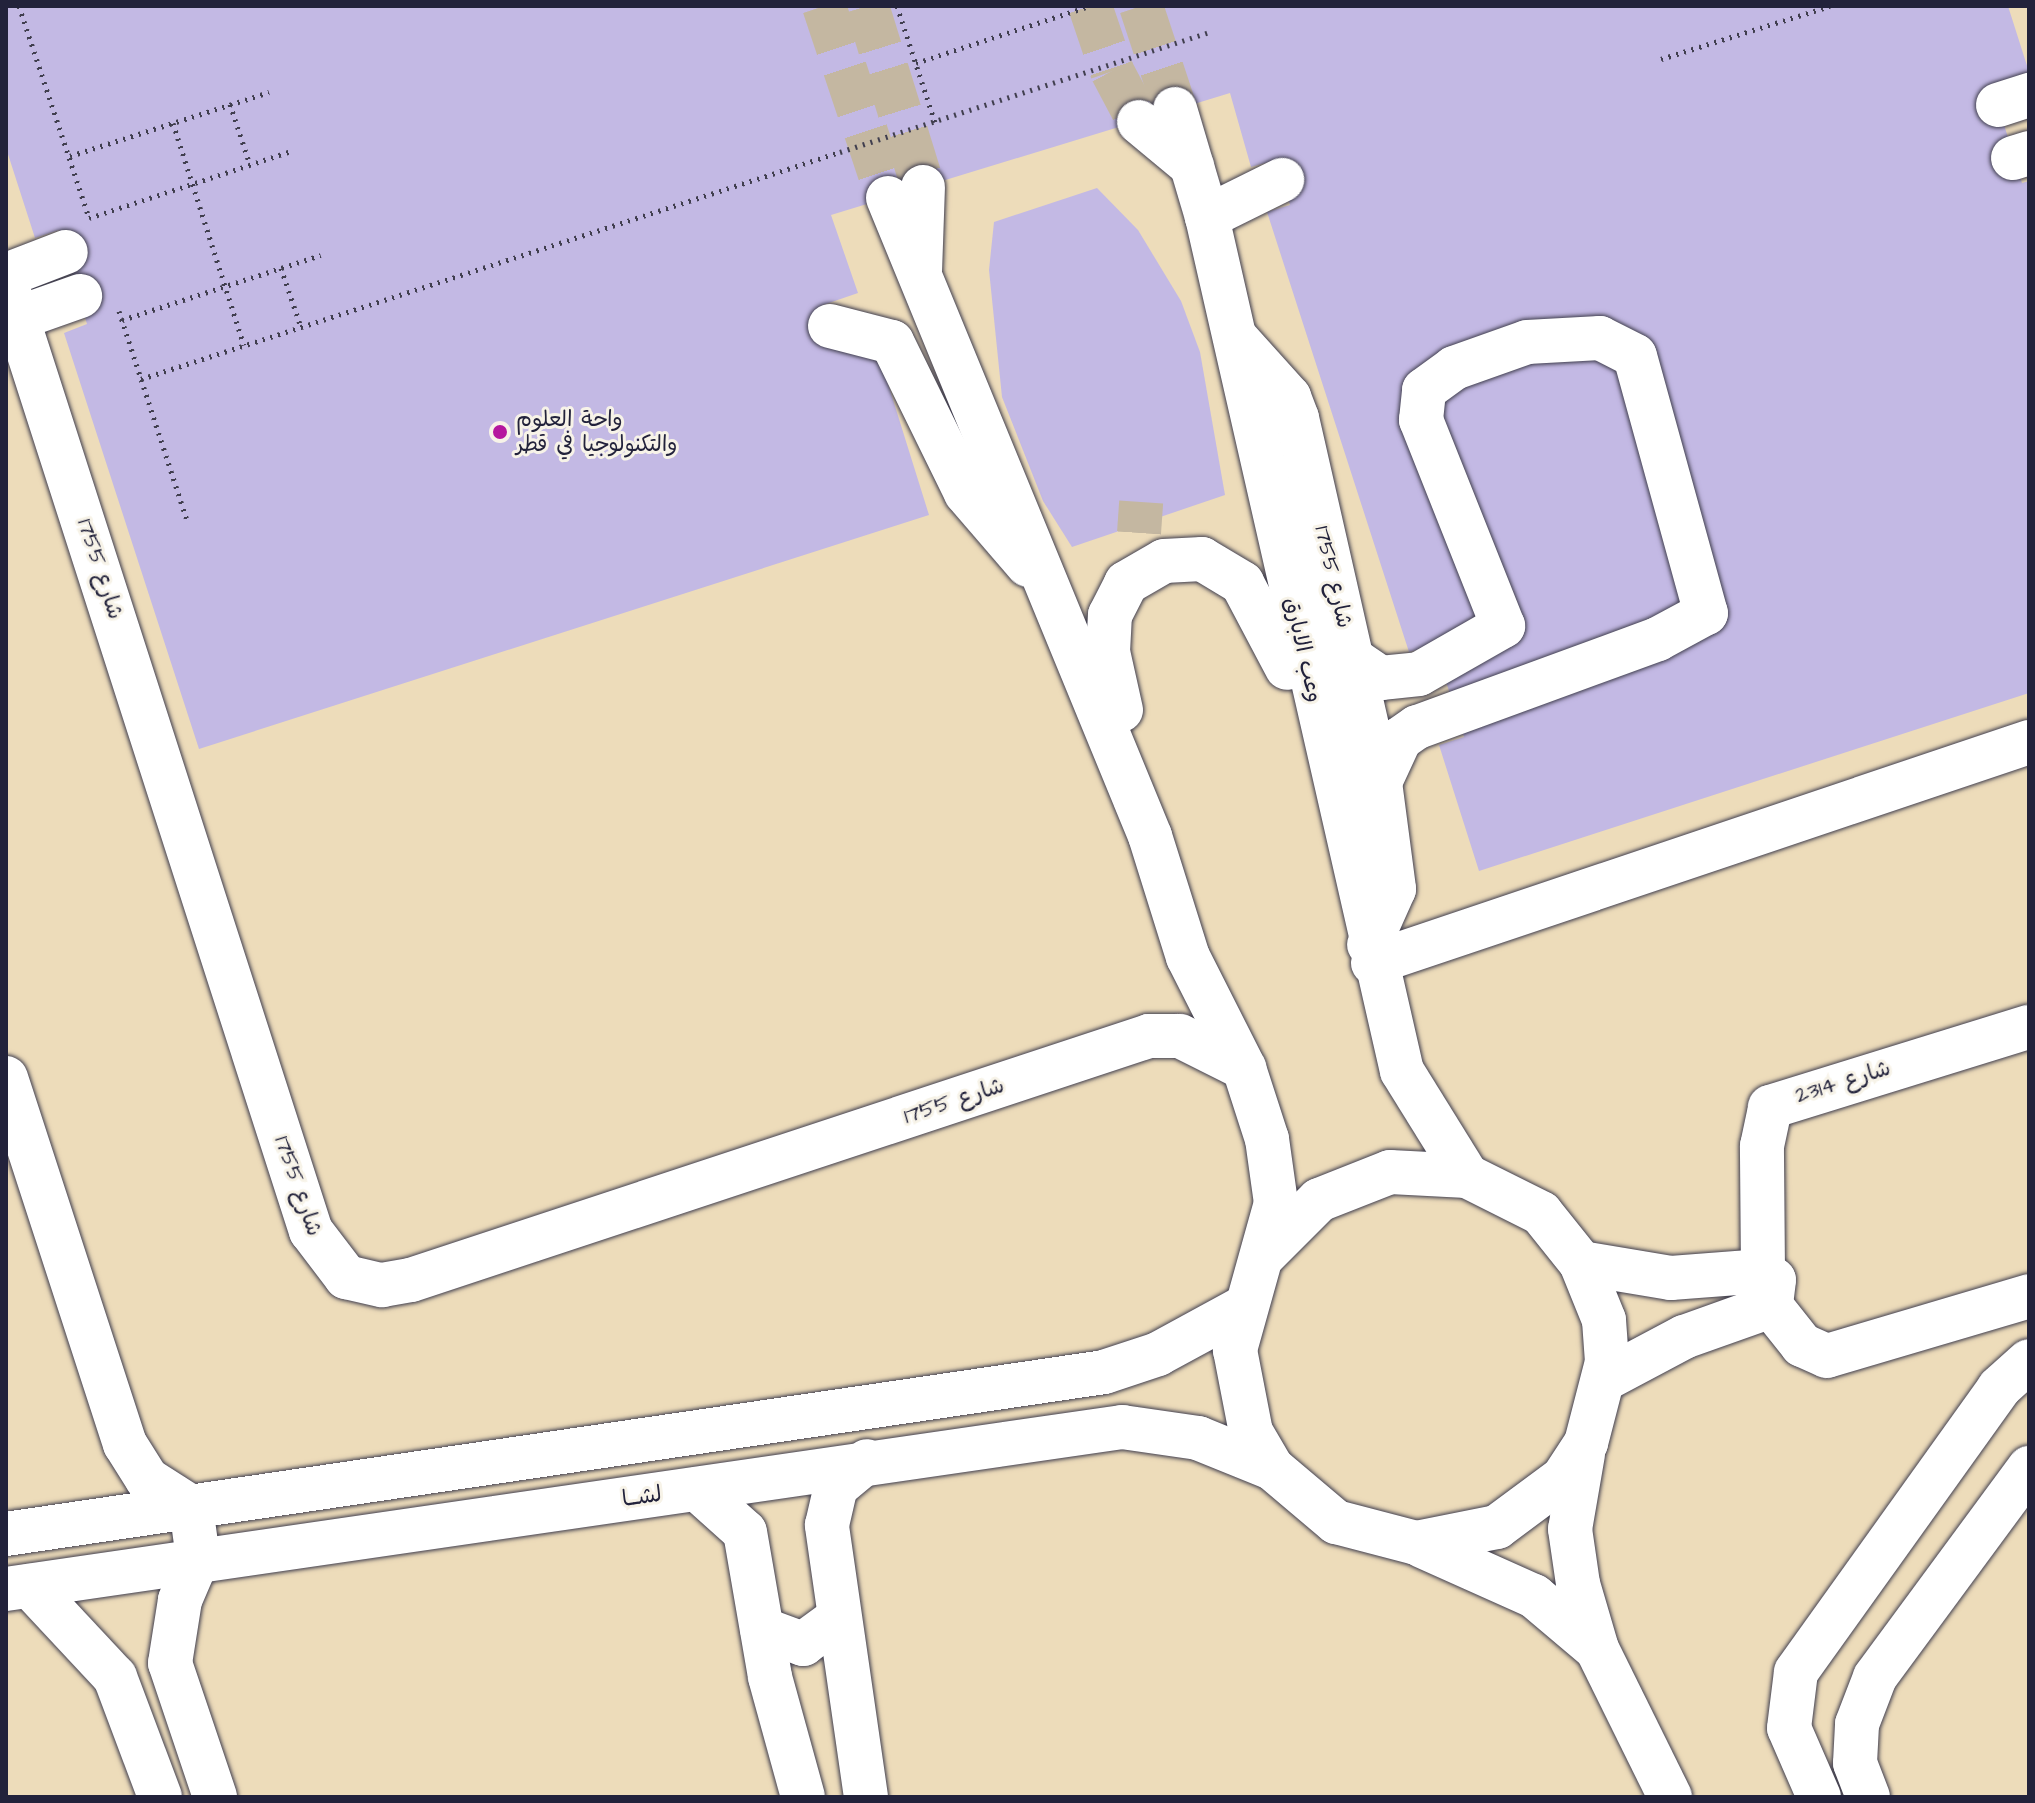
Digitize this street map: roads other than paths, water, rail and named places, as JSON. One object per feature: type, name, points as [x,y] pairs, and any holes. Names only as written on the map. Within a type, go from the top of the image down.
[{"type":"street","name":"وعب الابارق","points":[[1157,116],[1192,166],[1207,217],[1371,954],[1402,1071],[1467,1176]]},
{"type":"street","points":[[1207,217],[1282,180]]},
{"type":"street","points":[[905,193],[919,280],[1150,836],[1188,957],[1244,1068],[1276,1175],[1265,1254],[1241,1309],[1239,1392],[1272,1468],[1336,1522],[1416,1543],[1534,1596],[1597,1649]]},
{"type":"street","points":[[6,275],[78,235]]},
{"type":"street","points":[[12,300],[80,296]]},
{"type":"street","name":"شارع 1755","points":[[12,300],[311,1231],[346,1277],[382,1285],[411,1280],[1149,1036],[1196,1041],[1244,1068]]},
{"type":"street","points":[[830,326],[892,342],[966,493],[1046,583]]},
{"type":"street","name":"شارع 1755","points":[[1232,335],[1289,397],[1297,418],[1380,782],[1394,889]]},
{"type":"street","points":[[1351,658],[1381,678],[1419,674],[1503,626],[1421,420],[1424,390],[1454,368],[1527,342],[1600,338],[1635,356],[1706,613],[1658,639],[1417,727],[1400,739],[1380,782]]},
{"type":"street","points":[[1150,836],[1107,642],[1110,615],[1154,548],[1222,566],[1258,603],[1331,773]]},
{"type":"street","points":[[1371,954],[1482,927],[2029,742]]},
{"type":"street","points":[[1371,954],[1394,889],[1428,916],[1482,927]]},
{"type":"street","name":"شارع 1755","points":[[1149,1036],[1184,1001],[1188,957]]},
{"type":"street","name":"شارع 2314","points":[[1767,1289],[1762,1146],[1770,1107],[2029,1027]]},
{"type":"street","points":[[6,1078],[125,1444],[147,1479],[191,1507],[198,1558],[180,1600],[170,1663],[215,1797]]},
{"type":"street","points":[[1265,1254],[1299,1216],[1353,1182],[1429,1169],[1467,1176],[1541,1213],[1581,1263],[1604,1320],[1605,1379],[1586,1443],[1570,1529],[1597,1649],[1670,1797]]},
{"type":"street","points":[[1581,1263],[1767,1289]]},
{"type":"street","points":[[1767,1289],[1802,1345],[1827,1356],[2029,1296]]},
{"type":"street","points":[[1605,1379],[1767,1289]]},
{"type":"street","points":[[6,1534],[1104,1372],[1158,1354],[1241,1309]]},
{"type":"street","points":[[1819,1797],[1789,1728],[1796,1672],[1979,1417],[2029,1361]]},
{"type":"street","points":[[1979,1417],[2029,1455]]},
{"type":"street","name":"لشــا","points":[[18,1587],[198,1558],[697,1489],[867,1461],[1122,1427],[1198,1438],[1272,1468]]},
{"type":"street","points":[[1416,1543],[1458,1540],[1509,1520],[1563,1478],[1586,1443]]},
{"type":"street","points":[[866,1797],[837,1619],[828,1503],[867,1461]]},
{"type":"street","points":[[1868,1797],[1855,1763],[1857,1724],[1875,1677],[2029,1468]]},
{"type":"street","points":[[697,1489],[745,1532],[762,1629],[803,1797]]},
{"type":"street","points":[[18,1587],[115,1677],[160,1797]]},
{"type":"street","points":[[762,1629],[803,1644],[837,1619]]},
{"type":"tunnel","points":[[824,6],[888,198]]},
{"type":"tunnel","points":[[867,6],[923,187]]},
{"type":"tunnel","points":[[1090,6],[1112,71],[1139,122]]},
{"type":"tunnel","points":[[1141,6],[1175,109]]},
{"type":"tunnel","points":[[1139,533],[1141,502]]},
{"type":"place","name":"واحة العلوم والتكنولوجيا في قطر","points":[[500,432]]}]
